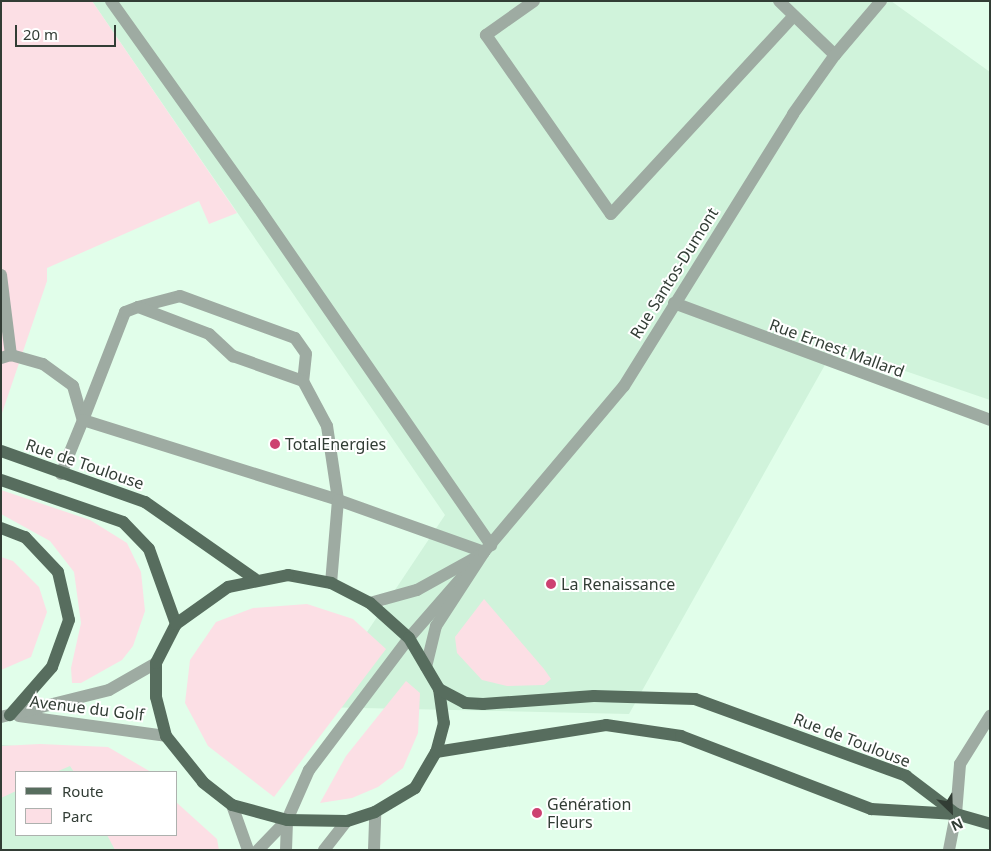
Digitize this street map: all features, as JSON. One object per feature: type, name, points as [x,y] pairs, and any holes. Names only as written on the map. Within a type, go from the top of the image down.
[{"type":"main road","name":"Rue de Toulouse","points":[[1,451],[61,474],[145,502],[255,579]]},
{"type":"main road","points":[[1,480],[123,522],[149,549],[176,624]]},
{"type":"main road","points":[[1,528],[25,537],[58,572],[70,620],[52,667],[5,716]]},
{"type":"main road","points":[[288,575],[332,584],[370,603],[409,638],[439,689],[444,723],[436,752],[415,788],[375,812],[347,821],[287,820],[232,805],[203,782],[166,736],[156,697],[156,663],[176,624],[228,587],[255,579],[288,575]]},
{"type":"main road","name":"Rue de Toulouse","points":[[439,689],[466,703],[483,704],[594,696],[695,699],[906,776],[956,814]]},
{"type":"main road","points":[[436,752],[606,725],[681,736],[871,809],[956,814],[990,824]]},
{"type":"street","points":[[111,1],[255,204],[488,549]]},
{"type":"street","points":[[534,1],[486,35],[611,214],[793,17]]},
{"type":"street","points":[[779,1],[793,17],[835,55]]},
{"type":"street","name":"Rue Santos-Dumont","points":[[426,667],[436,626],[488,549],[624,386],[674,303],[835,55],[881,1]]},
{"type":"street","points":[[1,275],[6,357],[43,364],[73,386],[83,420]]},
{"type":"street","points":[[61,474],[125,312],[138,306],[180,296],[295,338],[306,354],[303,381],[327,426],[338,500],[332,584]]},
{"type":"street","name":"Rue Ernest Mallard","points":[[674,303],[990,420]]},
{"type":"street","points":[[138,306],[209,334],[233,356],[303,381]]},
{"type":"street","points":[[83,420],[488,549]]},
{"type":"street","points":[[258,850],[287,820],[309,770],[409,638],[488,549]]},
{"type":"street","name":"Rue Santos-Dumont","points":[[370,603],[417,590],[488,549]]},
{"type":"street","name":"Avenue du Golf","points":[[5,716],[109,690],[156,663]]},
{"type":"street","name":"Avenue du Golf","points":[[5,716],[166,736]]},
{"type":"street","points":[[949,850],[956,814],[960,764],[990,716]]},
{"type":"street","points":[[232,805],[248,850]]},
{"type":"street","points":[[374,850],[375,812]]},
{"type":"street","points":[[286,850],[287,820]]},
{"type":"street","points":[[324,850],[347,821]]},
{"type":"shaded area","points":[[92,1],[891,1],[990,72],[990,400],[835,347],[629,714],[317,707],[445,515]]},
{"type":"shaded area","points":[[1,745],[79,750],[132,771],[15,771],[15,836],[177,836],[187,850],[1,850]]},
{"type":"green space","points":[[1,1],[92,1],[237,213],[209,224],[199,201],[47,268],[47,281],[1,416]]},
{"type":"green space","points":[[1,490],[90,520],[127,543],[141,572],[145,611],[133,646],[122,660],[81,683],[72,683],[71,668],[81,623],[74,572],[50,541],[1,514]]},
{"type":"green space","points":[[1,557],[13,561],[39,587],[47,612],[31,657],[1,670]]},
{"type":"green space","points":[[484,599],[551,679],[544,685],[507,686],[482,680],[457,653],[455,637]]},
{"type":"green space","points":[[307,604],[353,619],[386,649],[274,797],[208,746],[185,703],[190,660],[216,622],[253,608]]},
{"type":"green space","points":[[406,681],[420,693],[418,733],[403,768],[378,787],[352,798],[320,803],[346,756]]},
{"type":"green space","points":[[40,744],[108,747],[149,771],[73,771],[70,766],[58,771],[15,771],[15,791],[1,798],[1,746]]},
{"type":"green space","points":[[178,804],[217,839],[219,850],[115,850],[108,836],[178,836]]},
{"type":"place","name":"TotalEnergies","points":[[275,444]]},
{"type":"place","name":"La Renaissance","points":[[551,584]]},
{"type":"place","name":"Génération Fleurs","points":[[537,813]]}]
